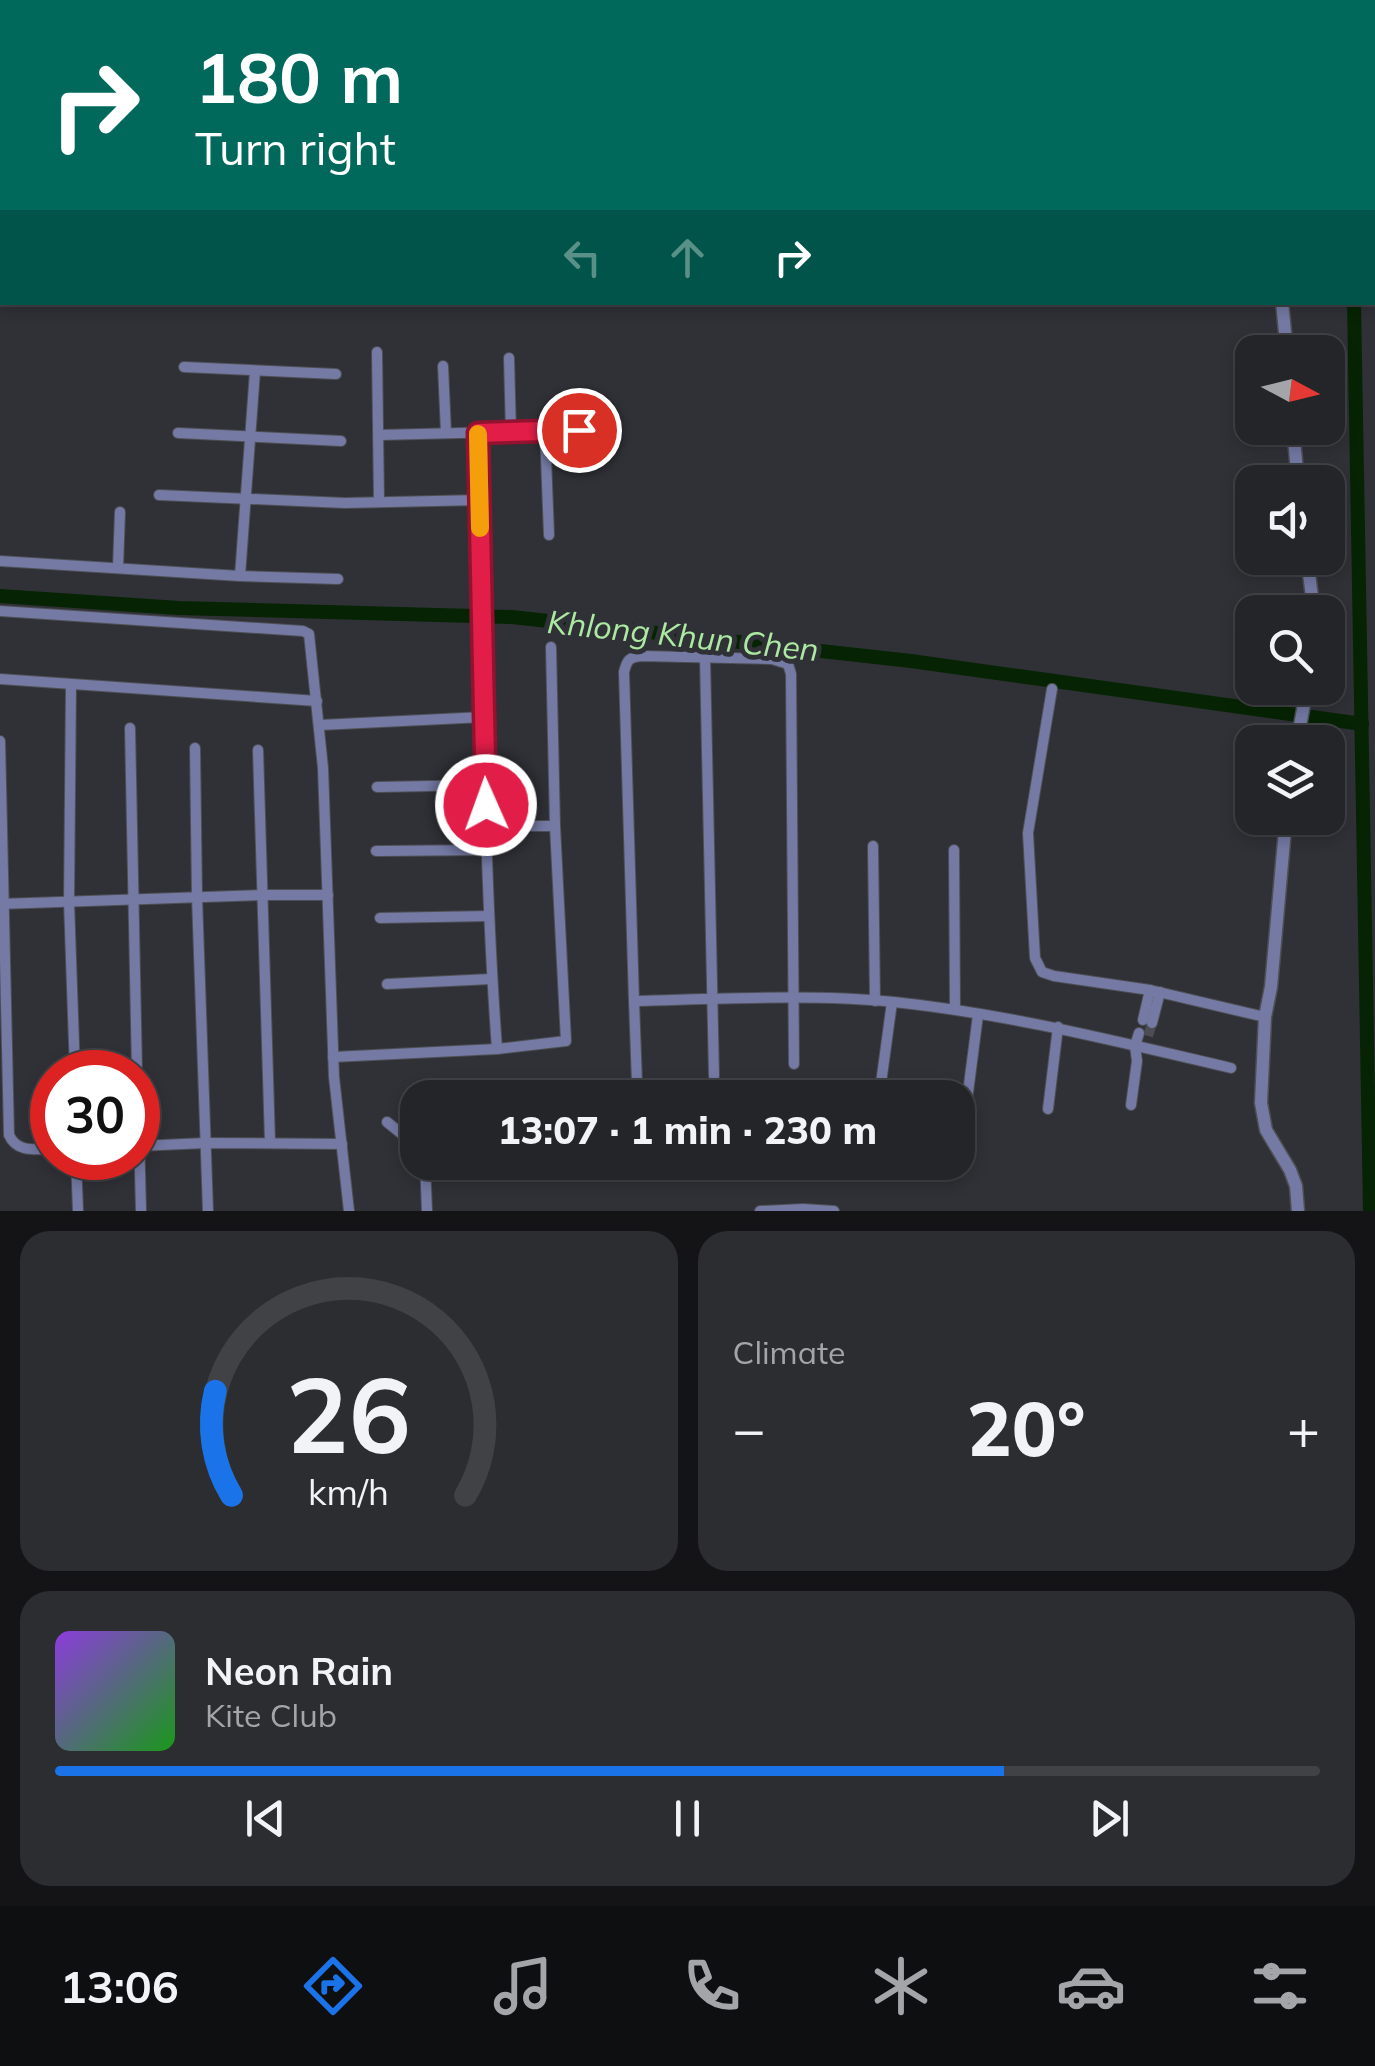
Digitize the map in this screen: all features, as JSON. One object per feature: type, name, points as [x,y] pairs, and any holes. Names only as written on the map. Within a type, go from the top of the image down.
[{"type":"street","points":[[1282,305],[1285,335]]},
{"type":"street","points":[[377,352],[378,502]]},
{"type":"street","points":[[509,358],[512,433]]},
{"type":"street","points":[[442,366],[446,433]]},
{"type":"street","points":[[184,367],[336,374]]},
{"type":"street","points":[[240,576],[254,370]]},
{"type":"street","points":[[379,435],[579,430]]},
{"type":"street","points":[[178,432],[341,441]]},
{"type":"street","points":[[545,432],[549,535]]},
{"type":"street","points":[[478,433],[489,916],[497,1048]]},
{"type":"street","points":[[159,495],[247,501],[480,500]]},
{"type":"street","points":[[118,567],[120,512]]},
{"type":"street","points":[[0,561],[338,579]]},
{"type":"street","points":[[0,611],[310,634],[320,724],[337,1118],[348,1211]]},
{"type":"street","points":[[333,1057],[566,1041],[551,647]]},
{"type":"street","points":[[638,1080],[624,672],[631,657],[772,658],[788,664],[794,1064]]},
{"type":"street","points":[[705,658],[714,1076]]},
{"type":"street","points":[[0,680],[317,701]]},
{"type":"street","points":[[71,684],[69,902],[74,1050]]},
{"type":"street","points":[[1052,689],[1028,833],[1035,958],[1042,972],[1155,991],[1266,1017]]},
{"type":"street","points":[[320,724],[484,717]]},
{"type":"street","points":[[130,728],[136,1050]]},
{"type":"street","points":[[0,741],[1,904],[10,1135],[16,1145],[30,1149]]},
{"type":"street","points":[[195,748],[208,1211]]},
{"type":"street","points":[[258,750],[270,1142]]},
{"type":"street","points":[[376,788],[485,785]]},
{"type":"street","points":[[487,826],[555,826]]},
{"type":"street","points":[[1284,835],[1266,1017],[1262,1118],[1290,1170],[1298,1211]]},
{"type":"street","points":[[873,846],[875,1001]]},
{"type":"street","points":[[376,852],[487,850]]},
{"type":"street","points":[[954,850],[955,1009]]},
{"type":"street","points":[[1,904],[328,895]]},
{"type":"street","points":[[380,918],[489,916]]},
{"type":"street","points":[[386,984],[492,979]]},
{"type":"street","points":[[1147,1022],[1155,991]]},
{"type":"street","points":[[634,1001],[875,1001],[955,1009],[1142,1041],[1231,1068]]},
{"type":"street","points":[[881,1080],[892,1002]]},
{"type":"street","points":[[970,1080],[978,1015]]},
{"type":"street","points":[[1048,1109],[1058,1027]]},
{"type":"street","points":[[1131,1105],[1142,1041]]},
{"type":"street","points":[[387,1122],[400,1133]]},
{"type":"street","points":[[160,1145],[342,1144]]},
{"type":"street","points":[[77,1180],[78,1211]]},
{"type":"street","points":[[140,1180],[142,1211]]},
{"type":"street","points":[[426,1180],[427,1211]]},
{"type":"street","points":[[760,1211],[834,1211]]},
{"type":"waterway","points":[[1354,305],[1370,1211]]},
{"type":"waterway","name":"Khlong Khun Chen","points":[[0,596],[179,608],[512,617],[911,661],[1362,724]]},
{"type":"tunnel","points":[[1148,1036],[1152,1023]]},
{"type":"slow traffic","points":[[478,434],[480,528]]},
{"type":"route","points":[[486,805],[478,433],[579,430]]}]
